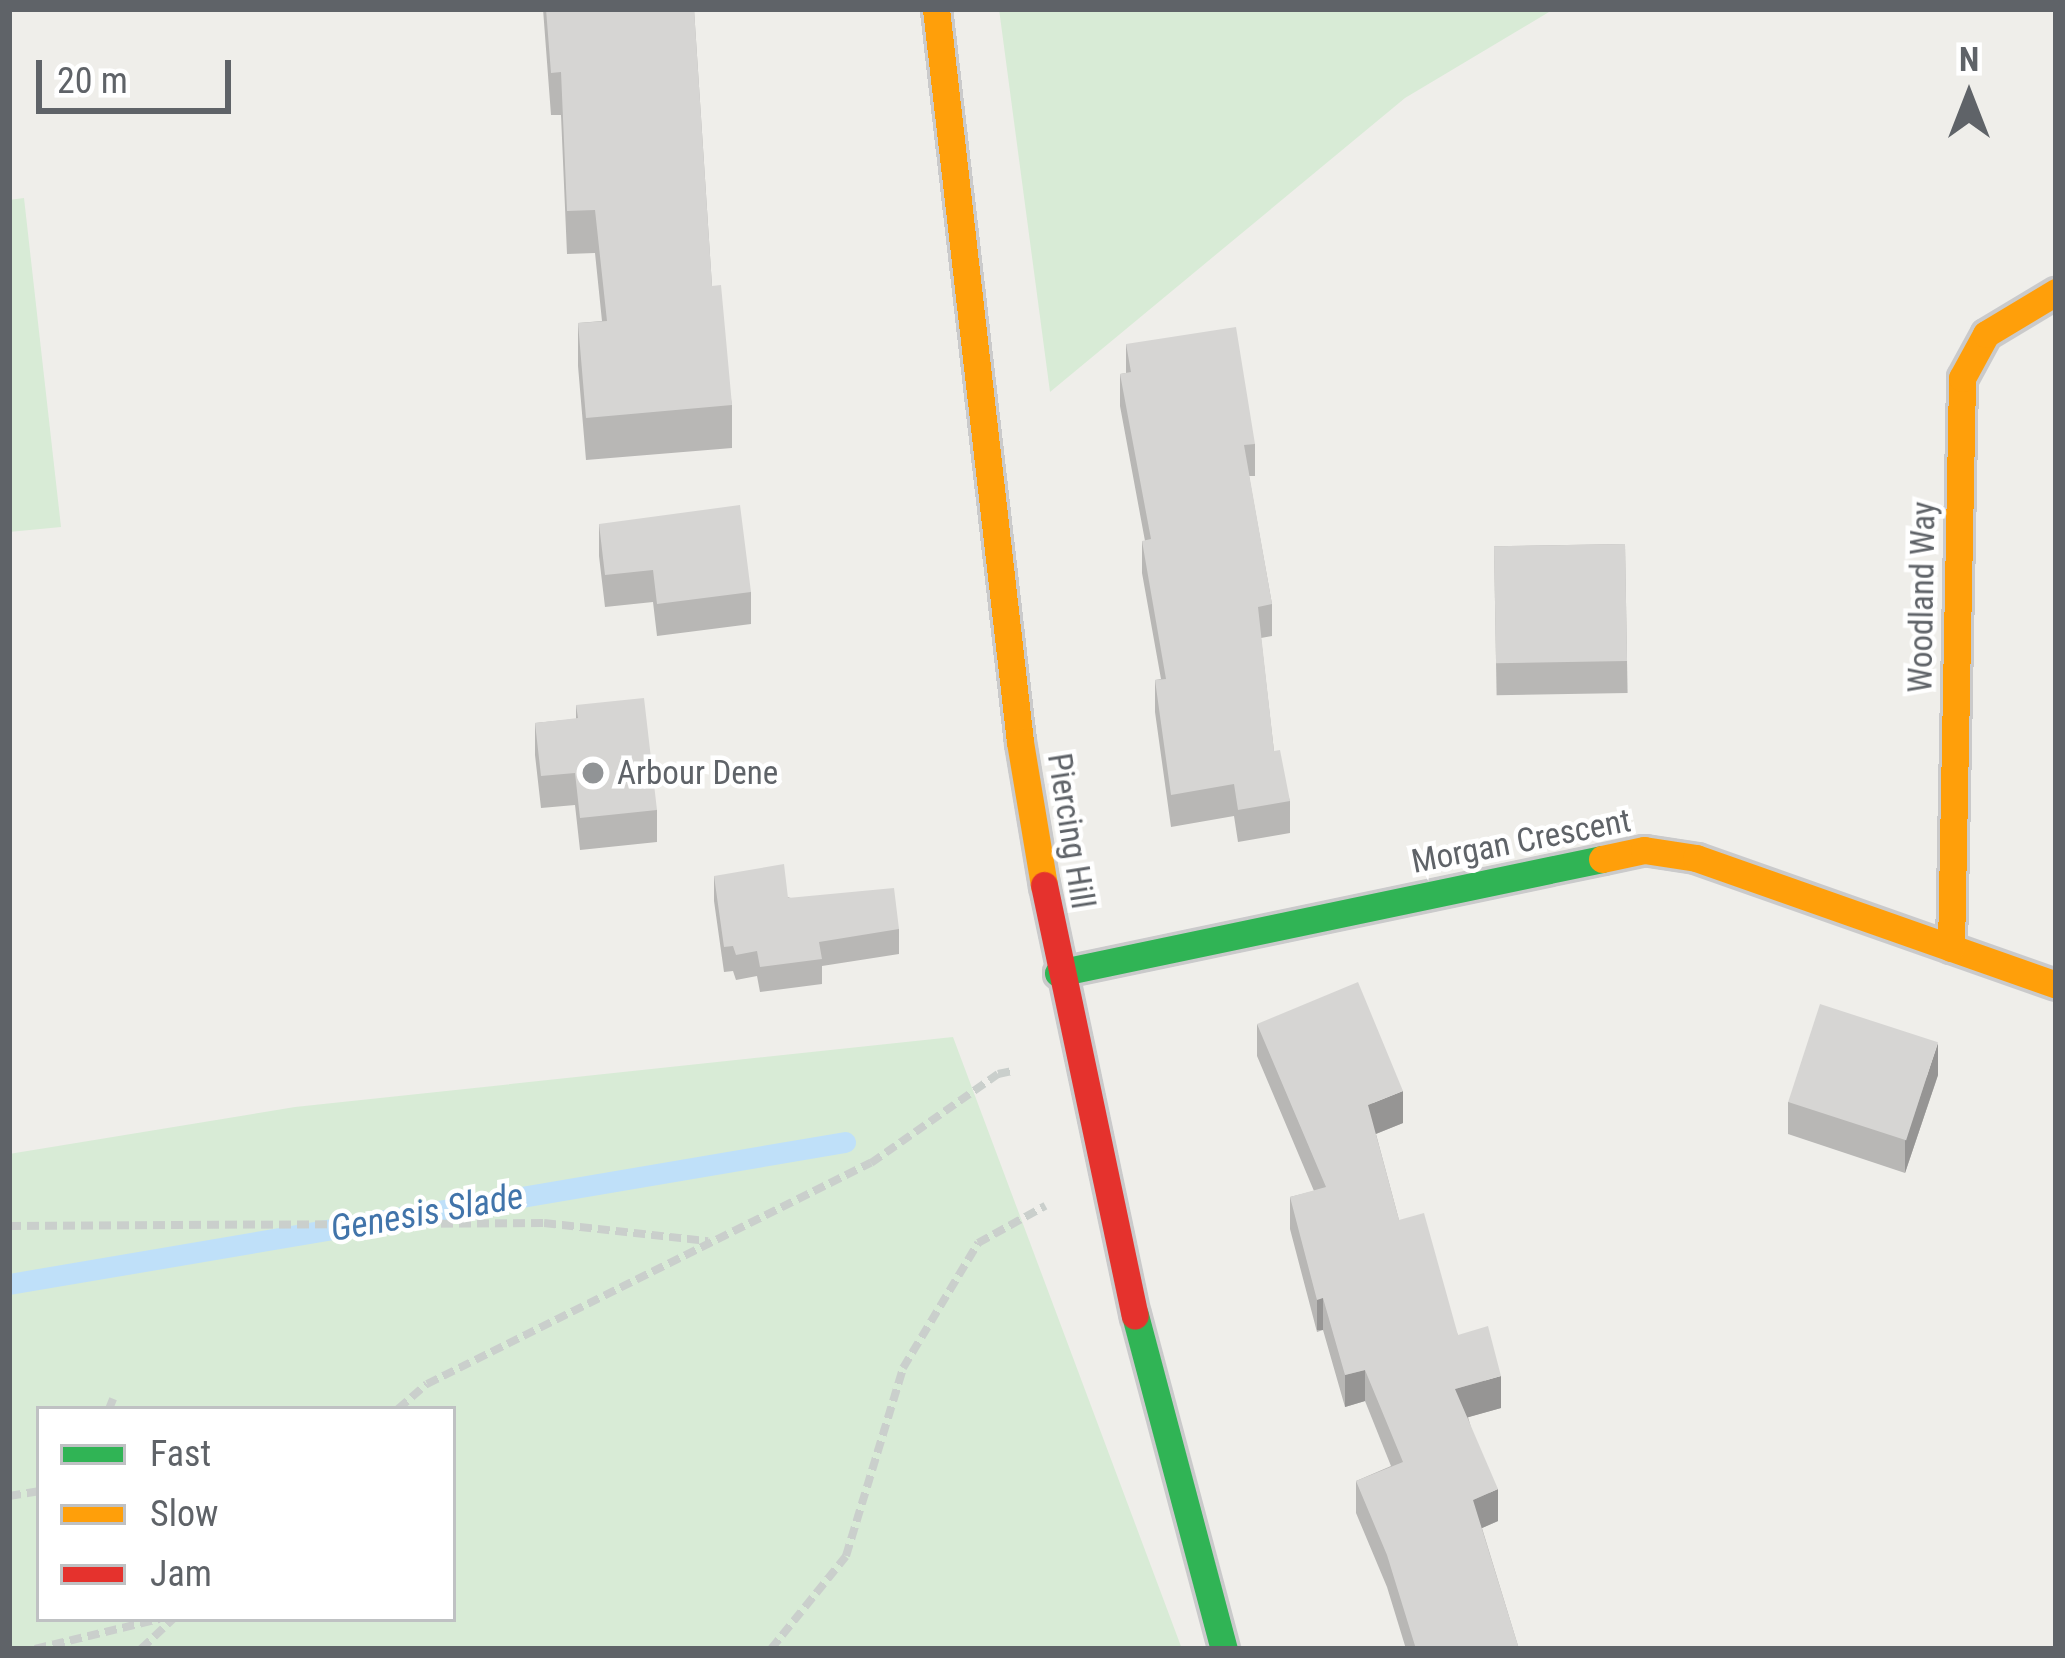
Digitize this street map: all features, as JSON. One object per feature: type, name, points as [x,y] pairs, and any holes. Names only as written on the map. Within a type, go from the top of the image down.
[{"type":"street","name":"Piercing Hill","points":[[936,9],[1020,742],[1058,973],[1140,1335],[1224,1649]]},
{"type":"street","name":"Woodland Way","points":[[1951,948],[1962,378],[1986,334],[2056,292]]},
{"type":"street","name":"Morgan Crescent","points":[[1058,973],[1644,850],[1696,858],[2056,985]]},
{"type":"path","points":[[401,1406],[427,1384],[872,1163],[998,1074],[1078,1057]]},
{"type":"path","points":[[998,1074],[1015,1089]]},
{"type":"path","points":[[771,1649],[846,1556],[903,1368],[978,1243],[1059,1198]]},
{"type":"path","points":[[9,1226],[544,1223],[710,1242]]},
{"type":"path","points":[[35,1649],[147,1622]]},
{"type":"path","points":[[142,1649],[170,1622]]},
{"type":"green space","points":[[999,9],[1554,9],[1405,98],[1050,392]]},
{"type":"green space","points":[[24,198],[61,527],[9,532],[9,200]]},
{"type":"green space","points":[[953,1037],[1182,1649],[9,1649],[9,1154],[295,1107]]},
{"type":"building","points":[[546,9],[694,9],[712,286],[721,285],[732,405],[586,418],[578,323],[607,321],[595,210],[567,211],[561,72],[551,73]]},
{"type":"building","points":[[1236,327],[1255,444],[1244,445],[1272,604],[1258,607],[1274,751],[1280,750],[1290,801],[1238,810],[1234,784],[1171,795],[1155,680],[1166,679],[1142,541],[1151,539],[1120,374],[1131,372],[1126,344]]},
{"type":"building","points":[[740,505],[751,592],[657,604],[653,570],[605,575],[599,524]]},
{"type":"building","points":[[1625,544],[1627,661],[1496,663],[1494,546]]},
{"type":"building","points":[[644,698],[657,810],[580,818],[575,773],[541,776],[535,723],[578,718],[576,705]]},
{"type":"building","points":[[784,864],[788,898],[894,888],[899,929],[819,942],[822,959],[760,967],[757,951],[736,955],[733,946],[724,947],[714,876]]},
{"type":"building","points":[[1358,982],[1403,1091],[1368,1105],[1399,1220],[1424,1213],[1458,1335],[1488,1326],[1501,1376],[1455,1389],[1498,1489],[1473,1500],[1519,1649],[1416,1649],[1387,1555],[1356,1481],[1403,1462],[1365,1370],[1345,1375],[1323,1298],[1317,1300],[1290,1197],[1326,1187],[1257,1024]]},
{"type":"building","points":[[1820,1004],[1938,1042],[1906,1140],[1788,1102]]},
{"type":"waterway","name":"Genesis Slade","points":[[9,1284],[845,1142]]},
{"type":"traffic: fast","points":[[1058,973],[1602,859]]},
{"type":"traffic: fast","points":[[1135,1315],[1224,1649]]},
{"type":"traffic: slow","points":[[936,9],[1020,742],[1044,885]]},
{"type":"traffic: slow","points":[[1951,948],[1962,378],[1986,334],[2056,292]]},
{"type":"traffic: slow","points":[[1602,859],[1644,850],[1696,858],[2056,985]]},
{"type":"traffic: jam","points":[[1044,885],[1135,1315]]},
{"type":"place","name":"Arbour Dene","points":[[593,773]]}]
